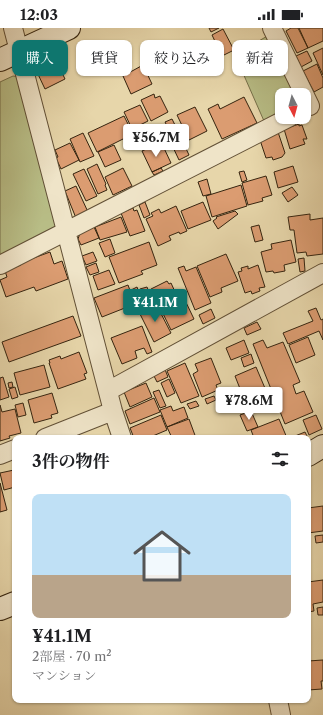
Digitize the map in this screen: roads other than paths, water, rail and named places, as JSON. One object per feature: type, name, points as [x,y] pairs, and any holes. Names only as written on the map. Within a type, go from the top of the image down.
[{"type":"street","points":[[13,28],[17,40]]},
{"type":"street","points":[[43,40],[69,28]]},
{"type":"street","points":[[272,28],[312,105]]},
{"type":"street","points":[[0,60],[12,55]]},
{"type":"street","points":[[26,76],[113,411],[121,435]]},
{"type":"street","points":[[0,265],[276,124]]},
{"type":"street","points":[[108,391],[323,273]]},
{"type":"street","points":[[52,435],[113,411]]},
{"type":"street","points":[[311,453],[323,446]]},
{"type":"street","points":[[0,455],[12,451]]},
{"type":"street","points":[[0,609],[12,604]]},
{"type":"street","points":[[279,703],[281,715]]}]
